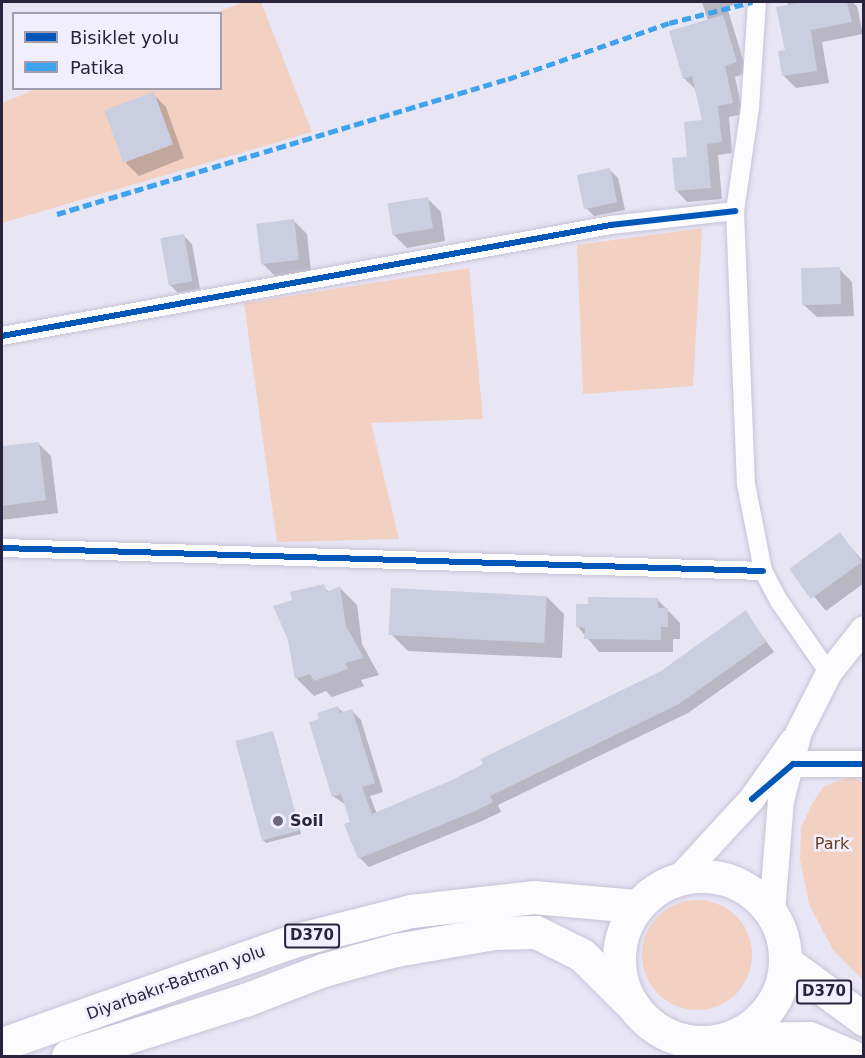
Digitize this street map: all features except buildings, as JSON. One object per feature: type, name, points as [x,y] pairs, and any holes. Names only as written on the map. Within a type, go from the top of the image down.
[{"type":"highway","points":[[725,1040],[748,1029],[768,1011],[781,988],[786,962],[783,936],[772,912],[754,893],[731,880],[706,874],[680,877],[656,888],[636,906],[623,929],[618,955],[621,981],[632,1005],[650,1024],[673,1037],[698,1042],[809,1038],[851,1056]]},
{"type":"highway","name":"Diyarbakır-Batman yolu","points":[[2,1044],[293,941],[411,911],[533,897],[636,906]]},
{"type":"highway","name":"D370","points":[[68,1056],[234,1004],[323,970],[396,950],[493,933],[536,932],[582,955],[632,1005]]},
{"type":"highway","name":"D370","points":[[786,962],[864,1019]]},
{"type":"main road","points":[[752,799],[799,732],[829,673],[864,629]]},
{"type":"main road","points":[[772,912],[781,801],[793,764],[799,732]]},
{"type":"main road","points":[[680,877],[752,799],[793,764],[864,764]]},
{"type":"street","points":[[756,2],[750,108],[735,211],[746,484],[763,571],[779,601],[829,673]]},
{"type":"street","points":[[2,336],[611,225],[735,211]]},
{"type":"street","points":[[2,548],[763,571]]},
{"type":"green space","points":[[244,2],[261,2],[312,132],[2,223],[2,103],[34,90],[222,90],[222,12],[218,12]]},
{"type":"green space","points":[[702,228],[693,386],[583,394],[577,245]]},
{"type":"green space","points":[[469,268],[483,419],[371,423],[399,539],[277,542],[244,303]]},
{"type":"green space","name":"Park","points":[[852,776],[863,783],[863,980],[833,950],[809,904],[800,859],[801,828],[812,804],[824,786]]},
{"type":"green space","points":[[697,900],[718,904],[736,916],[748,934],[752,955],[748,976],[736,994],[718,1006],[697,1010],[676,1006],[658,994],[646,976],[642,955],[646,934],[658,916],[676,904]]},
{"type":"marked path","points":[[57,214],[508,79],[669,23],[752,2]]},
{"type":"cycle path","points":[[2,336],[611,225],[735,211]]},
{"type":"cycle path","points":[[2,548],[763,571]]},
{"type":"cycle path","points":[[752,799],[793,764],[864,764]]},
{"type":"place","name":"Soil","points":[[278,821]]}]
